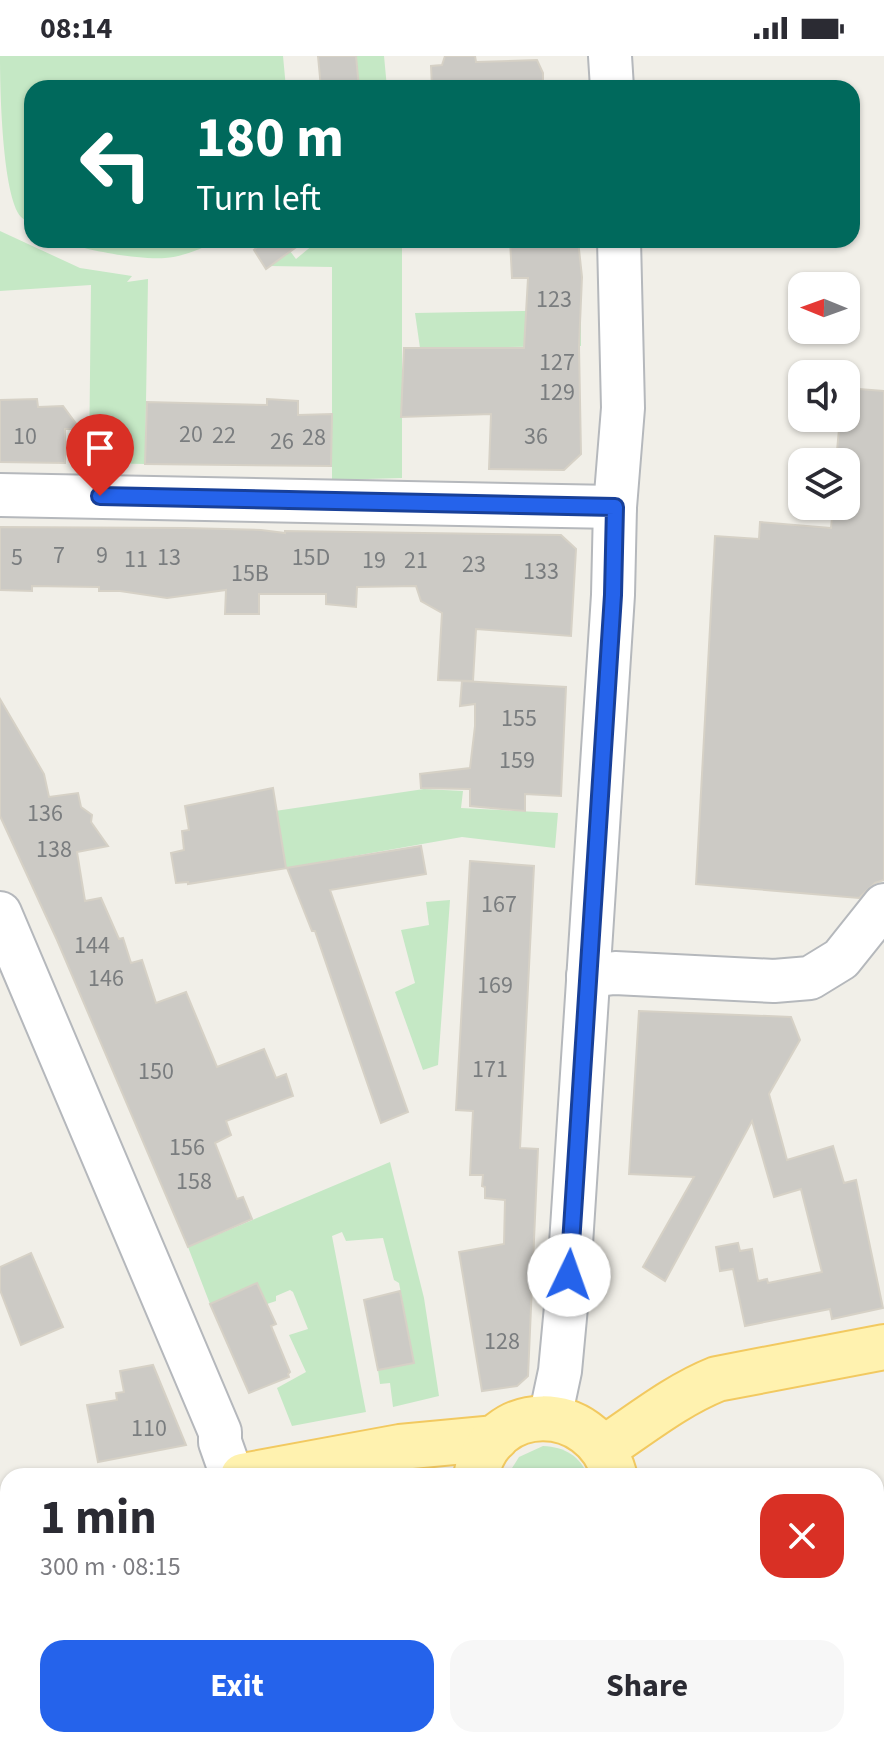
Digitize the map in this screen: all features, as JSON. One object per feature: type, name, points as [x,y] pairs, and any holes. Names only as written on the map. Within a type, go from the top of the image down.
[{"type":"main road","points":[[479,1468],[483,1455],[496,1438],[523,1421],[550,1418],[577,1426],[590,1434],[609,1462],[682,1395],[717,1379],[884,1347]]},
{"type":"main road","points":[[282,1468],[400,1447],[496,1438]]},
{"type":"main road","points":[[367,1454],[421,1468]]},
{"type":"street","points":[[610,56],[612,80]]},
{"type":"street","points":[[550,1418],[560,1371],[569,1275],[612,610],[615,507],[623,408],[619,248]]},
{"type":"street","points":[[0,495],[615,507]]},
{"type":"street","points":[[588,976],[615,973],[774,981],[810,978],[841,959],[884,905]]},
{"type":"street","points":[[0,913],[220,1432],[220,1442],[229,1468]]},
{"type":"green space","points":[[0,56],[283,56],[285,80],[24,80],[24,219],[15,205],[6,165]]},
{"type":"green space","points":[[356,56],[384,56],[386,80],[358,80]]},
{"type":"green space","points":[[0,231],[24,242],[24,248],[37,248],[80,268],[132,276],[127,282],[148,279],[145,464],[89,463],[91,285],[0,291]]},
{"type":"green space","points":[[85,248],[202,248],[172,257],[111,254]]},
{"type":"green space","points":[[309,248],[402,248],[402,478],[332,480],[332,267],[269,266],[290,251],[296,259]]},
{"type":"green space","points":[[581,310],[581,346],[420,348],[415,313]]},
{"type":"green space","points":[[424,789],[463,791],[461,808],[558,813],[555,848],[462,837],[286,868],[275,811]]},
{"type":"green space","points":[[450,900],[438,1065],[423,1070],[395,992],[415,983],[401,930],[429,925],[426,902]]},
{"type":"green space","points":[[390,1162],[424,1298],[439,1396],[393,1407],[390,1383],[380,1384],[378,1370],[414,1363],[399,1283],[394,1280],[383,1238],[346,1241],[342,1232],[332,1236],[366,1412],[292,1426],[277,1388],[306,1372],[289,1335],[308,1329],[293,1292],[290,1290],[276,1296],[276,1301],[267,1304],[256,1284],[210,1304],[188,1247]]},
{"type":"green space","points":[[543,1446],[558,1448],[571,1454],[584,1468],[512,1468],[519,1457]]},
{"type":"building","points":[[318,56],[356,56],[358,80],[320,80]]},
{"type":"building","points":[[445,56],[475,56],[476,62],[537,60],[543,80],[432,80],[431,66],[442,65]]},
{"type":"building","points":[[256,248],[295,248],[266,269],[254,250]]},
{"type":"building","points":[[510,248],[579,248],[582,277],[579,346],[581,454],[564,470],[489,469],[491,414],[401,417],[404,348],[524,348],[528,278],[512,278]]},
{"type":"building","points":[[860,389],[884,391],[884,880],[875,883],[859,898],[696,884],[715,536],[759,539],[760,522],[831,528],[832,520],[860,520],[860,448],[837,448],[839,432],[860,432]]},
{"type":"building","points":[[37,399],[38,407],[63,406],[80,429],[65,429],[65,463],[0,462],[0,400]]},
{"type":"building","points":[[267,399],[298,401],[298,415],[332,414],[331,466],[145,464],[147,402],[267,405]]},
{"type":"building","points":[[0,527],[561,535],[576,549],[571,636],[476,629],[473,681],[438,680],[442,613],[421,601],[416,586],[357,587],[356,607],[326,604],[326,594],[259,594],[259,614],[225,614],[226,590],[167,598],[99,591],[99,587],[32,586],[32,591],[0,590]]},
{"type":"building","points":[[462,681],[566,687],[561,796],[525,794],[525,811],[470,806],[470,789],[421,788],[420,774],[470,768],[475,704],[460,706]]},
{"type":"building","points":[[0,699],[44,774],[49,797],[78,793],[81,807],[92,815],[91,822],[108,846],[77,852],[85,901],[101,898],[119,939],[123,938],[131,963],[142,960],[156,1003],[186,992],[217,1067],[264,1049],[276,1078],[286,1074],[293,1096],[226,1121],[231,1135],[215,1143],[237,1199],[243,1197],[252,1219],[188,1247],[57,940],[0,816]]},
{"type":"building","points":[[273,788],[286,868],[421,846],[426,874],[330,890],[408,1112],[381,1123],[315,931],[312,931],[287,868],[188,884],[176,883],[171,853],[184,850],[182,831],[189,830],[185,806]]},
{"type":"building","points":[[470,861],[534,866],[520,1148],[538,1149],[528,1376],[517,1386],[482,1391],[459,1252],[504,1244],[505,1200],[485,1198],[483,1175],[470,1175],[473,1111],[456,1110]]},
{"type":"building","points":[[639,1011],[791,1017],[800,1040],[769,1094],[787,1160],[833,1146],[844,1183],[856,1180],[883,1308],[832,1319],[830,1309],[745,1326],[733,1269],[720,1271],[716,1247],[738,1243],[740,1251],[752,1249],[758,1281],[767,1279],[768,1283],[822,1272],[801,1189],[774,1197],[752,1121],[665,1281],[643,1267],[694,1177],[629,1174]]},
{"type":"building","points":[[31,1253],[63,1327],[21,1345],[0,1290],[0,1267]]},
{"type":"building","points":[[257,1283],[276,1324],[271,1326],[290,1372],[289,1377],[249,1393],[210,1304]]},
{"type":"building","points":[[400,1291],[414,1363],[378,1370],[364,1300]]},
{"type":"building","points":[[153,1365],[186,1445],[98,1462],[87,1405],[117,1400],[116,1393],[124,1392],[120,1371]]},
{"type":"route","points":[[100,496],[615,507],[613,595],[569,1275]]}]
